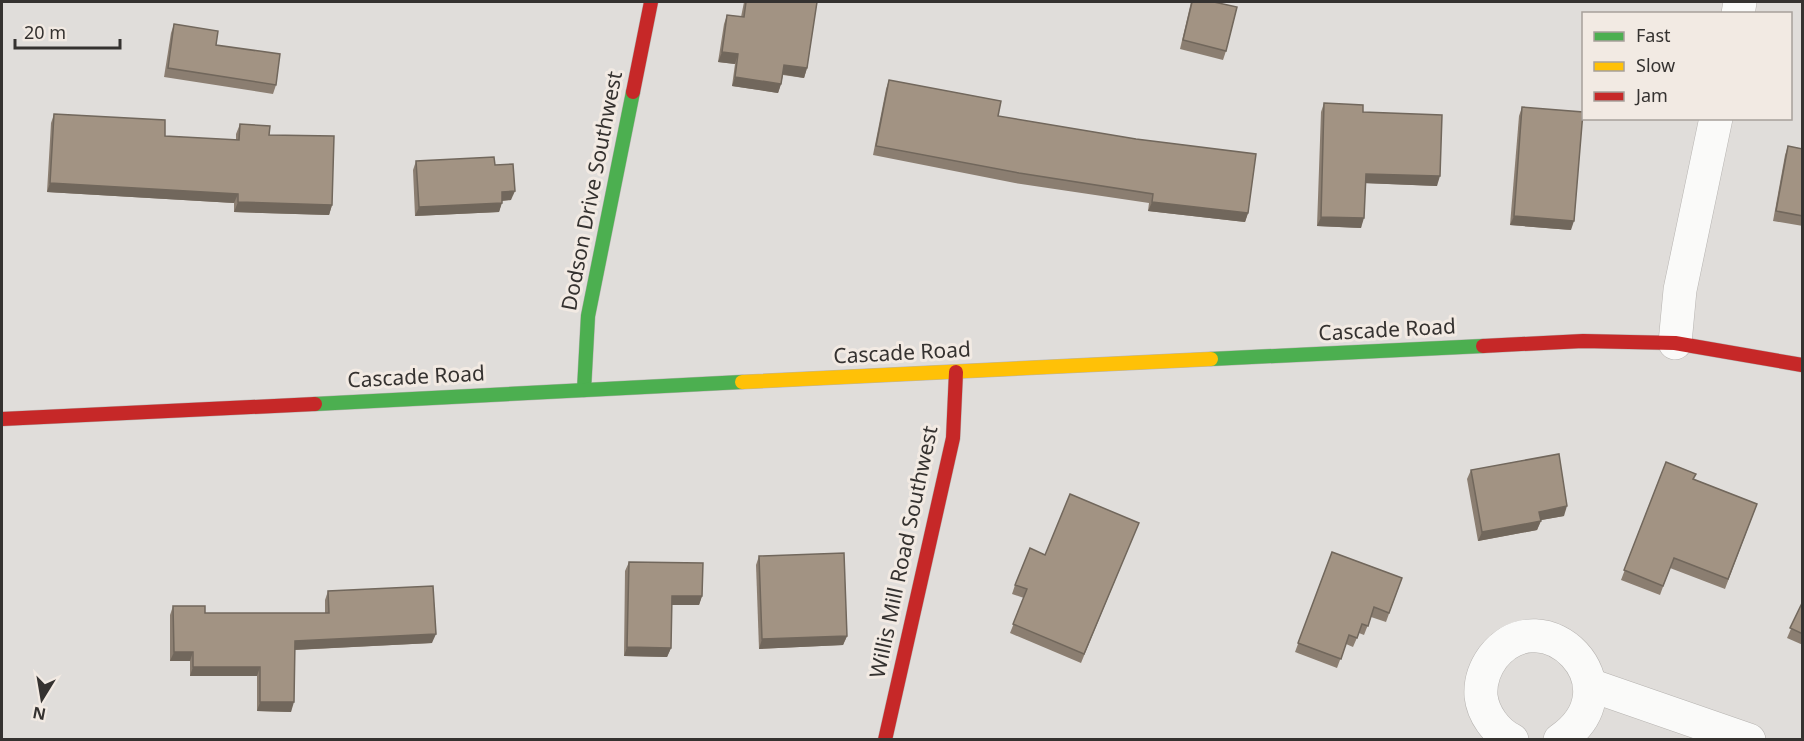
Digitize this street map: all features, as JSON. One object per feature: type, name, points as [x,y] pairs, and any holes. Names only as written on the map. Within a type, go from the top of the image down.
[{"type":"main road","name":"Dodson Drive Southwest","points":[[584,390],[588,316],[651,2]]},
{"type":"main road","name":"Cascade Road","points":[[2,419],[1571,342],[1675,343],[1803,364]]},
{"type":"main road","name":"Willis Mill Road Southwest","points":[[885,740],[953,438],[956,372]]},
{"type":"street","points":[[1675,343],[1680,290],[1716,120]]},
{"type":"street","points":[[1512,740],[1495,727],[1486,713],[1481,696],[1482,680],[1488,664],[1498,650],[1513,641],[1530,637],[1546,638],[1563,643],[1576,654],[1585,668],[1590,685],[1589,702],[1583,717],[1573,731],[1560,740]]},
{"type":"street","points":[[1590,685],[1749,740]]},
{"type":"building","points":[[746,2],[817,2],[807,68],[784,65],[781,84],[735,77],[738,54],[722,52],[727,15],[744,17]]},
{"type":"building","points":[[1192,2],[1214,2],[1237,7],[1226,51],[1183,40]]},
{"type":"building","points":[[174,24],[218,31],[216,45],[280,54],[276,85],[168,68]]},
{"type":"building","points":[[889,80],[1001,101],[998,116],[1136,139],[1256,154],[1248,213],[1152,202],[1153,194],[1019,173],[876,146]]},
{"type":"building","points":[[1324,103],[1363,105],[1363,112],[1442,115],[1440,176],[1366,174],[1364,218],[1321,217]]},
{"type":"building","points":[[1522,107],[1582,112],[1574,221],[1514,216]]},
{"type":"building","points":[[54,114],[165,120],[165,136],[239,140],[240,124],[270,126],[269,135],[334,136],[332,205],[238,202],[238,194],[50,183]]},
{"type":"building","points":[[1788,146],[1803,149],[1803,216],[1776,211]]},
{"type":"building","points":[[494,157],[495,165],[513,164],[515,191],[502,192],[502,203],[419,207],[416,161]]},
{"type":"building","points":[[1559,454],[1567,506],[1539,512],[1541,521],[1482,532],[1471,470]]},
{"type":"building","points":[[1666,462],[1696,474],[1693,479],[1757,504],[1728,579],[1674,558],[1663,586],[1624,570]]},
{"type":"building","points":[[1070,494],[1139,523],[1084,654],[1013,624],[1027,589],[1015,585],[1030,548],[1045,555]]},
{"type":"building","points":[[1332,552],[1402,578],[1389,613],[1374,607],[1368,626],[1362,624],[1357,638],[1349,635],[1341,659],[1298,643]]},
{"type":"building","points":[[844,553],[847,636],[762,639],[759,556]]},
{"type":"building","points":[[629,562],[703,563],[702,596],[672,596],[671,648],[627,647]]},
{"type":"building","points":[[433,586],[436,634],[295,641],[294,702],[260,702],[260,667],[193,667],[193,652],[174,652],[173,606],[205,606],[205,613],[329,613],[328,591]]},
{"type":"building","points":[[1803,601],[1803,634],[1790,628]]},
{"type":"traffic: fast","points":[[584,390],[588,316],[633,92]]},
{"type":"traffic: fast","points":[[1211,359],[1483,346]]},
{"type":"traffic: fast","points":[[315,404],[742,382]]},
{"type":"traffic: slow","points":[[742,382],[1211,359]]},
{"type":"traffic: jam","points":[[633,92],[651,2]]},
{"type":"traffic: jam","points":[[1483,346],[1583,341],[1675,343],[1802,365]]},
{"type":"traffic: jam","points":[[885,740],[953,438],[956,372]]},
{"type":"traffic: jam","points":[[2,419],[315,404]]}]
